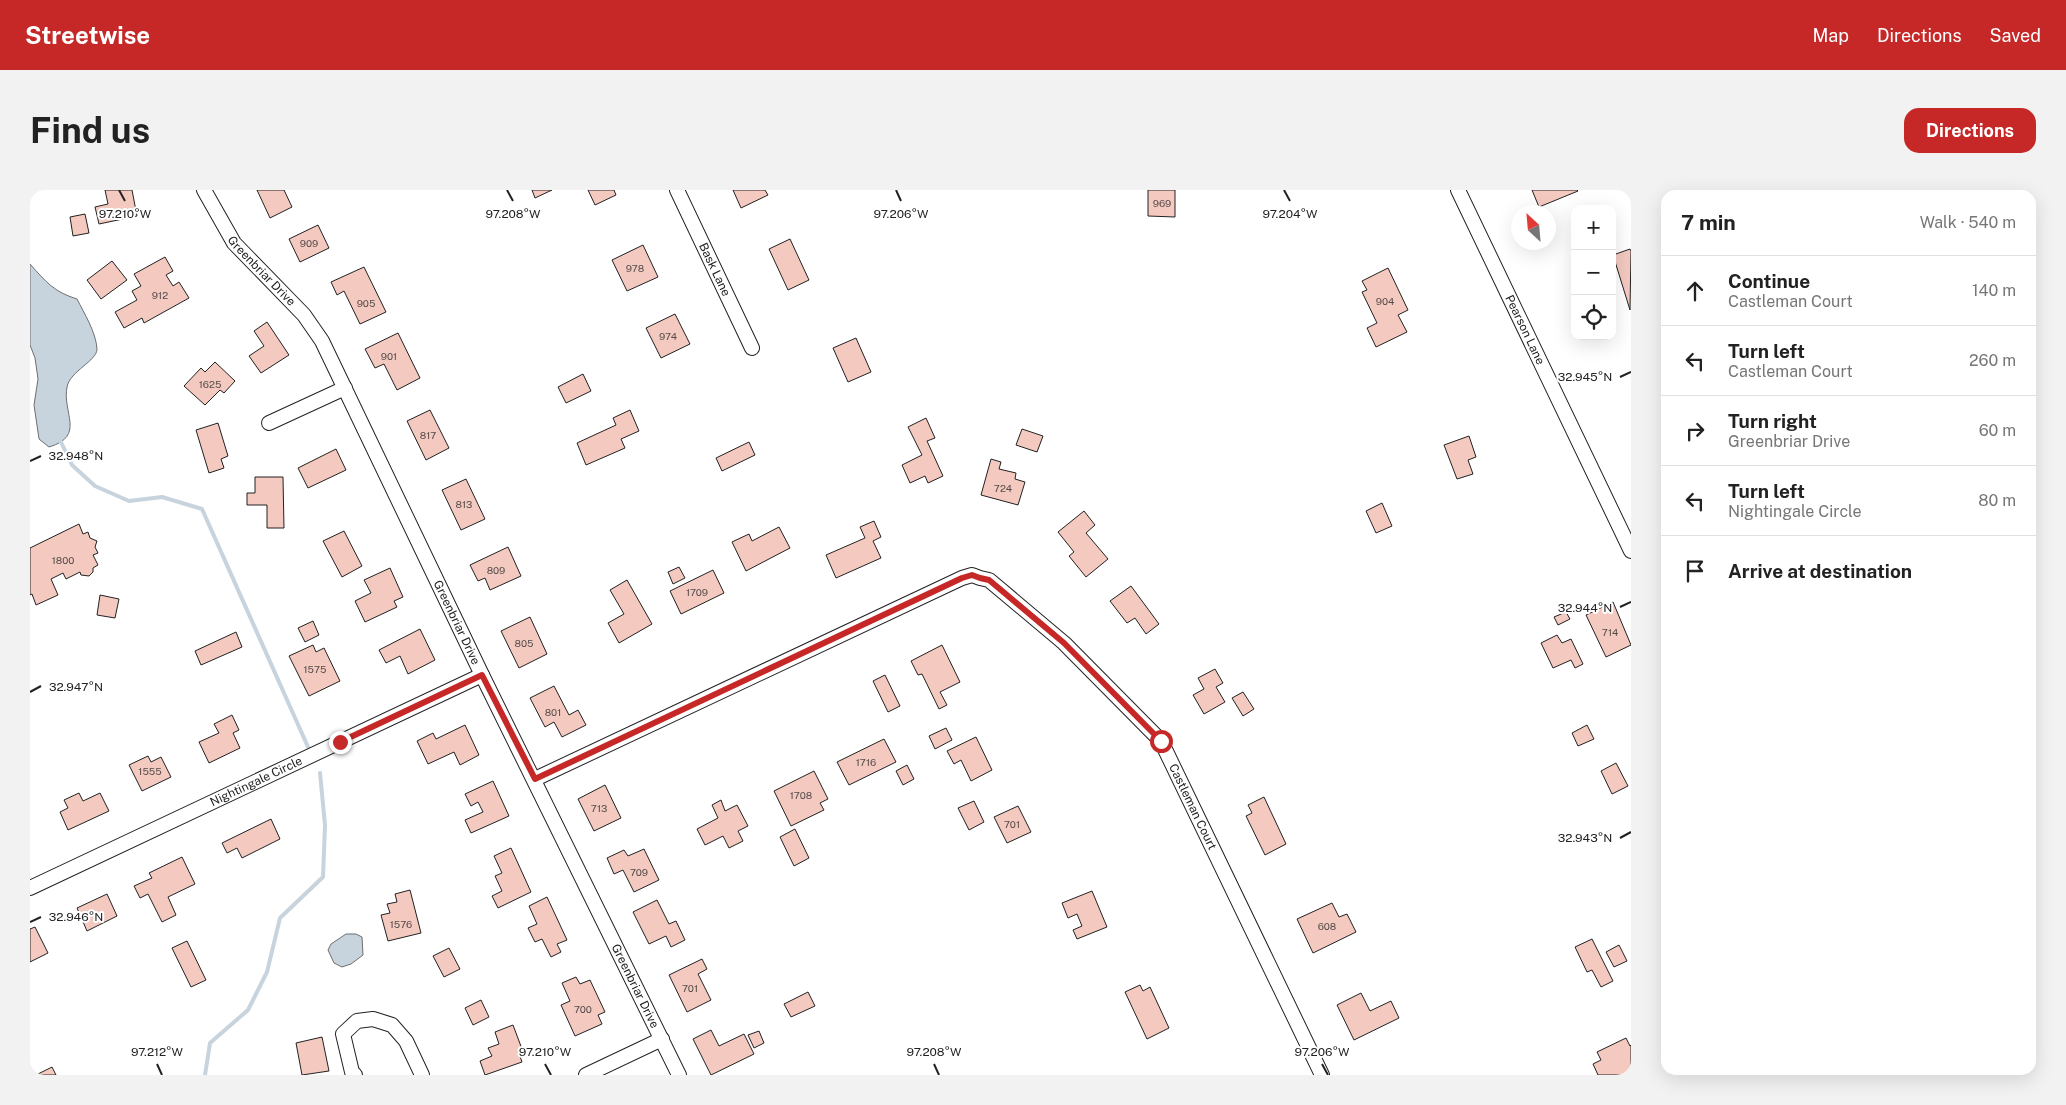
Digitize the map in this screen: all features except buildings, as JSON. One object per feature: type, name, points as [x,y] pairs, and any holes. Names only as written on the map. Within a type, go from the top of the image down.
[{"type":"street","name":"Greenbriar Drive","points":[[204,190],[234,243],[304,315],[322,341],[431,564],[482,675],[535,779],[679,1075]]},
{"type":"street","name":"Bask Lane","points":[[677,190],[752,348]]},
{"type":"street","name":"Pearson Lane","points":[[1458,190],[1631,551]]},
{"type":"street","points":[[269,423],[345,388]]},
{"type":"street","name":"Castleman Court","points":[[535,779],[962,578],[972,575],[989,580],[1064,643],[1161,741],[1322,1075]]},
{"type":"street","name":"Nightingale Circle","points":[[30,888],[482,675]]},
{"type":"street","points":[[355,1075],[352,1072],[342,1034],[357,1021],[373,1018],[392,1025],[406,1041],[422,1075]]},
{"type":"street","points":[[586,1075],[662,1039]]},
{"type":"shaded area","points":[[30,264],[51,286],[77,299],[92,329],[97,349],[93,358],[69,381],[66,397],[70,430],[67,437],[49,447],[39,439],[34,405],[38,379],[35,358],[30,345]]},
{"type":"shaded area","points":[[346,934],[356,934],[362,937],[363,955],[351,964],[342,967],[334,963],[328,950],[331,944]]},
{"type":"waterway","points":[[60,440],[72,465],[95,486],[129,501],[162,497],[202,509],[308,747]]},
{"type":"waterway","points":[[205,1075],[210,1043],[248,1010],[267,972],[280,918],[323,877],[325,825],[320,773]]},
{"type":"route","points":[[340,742],[482,675],[535,779],[962,578],[972,575],[989,580],[1064,643],[1161,741]]}]
